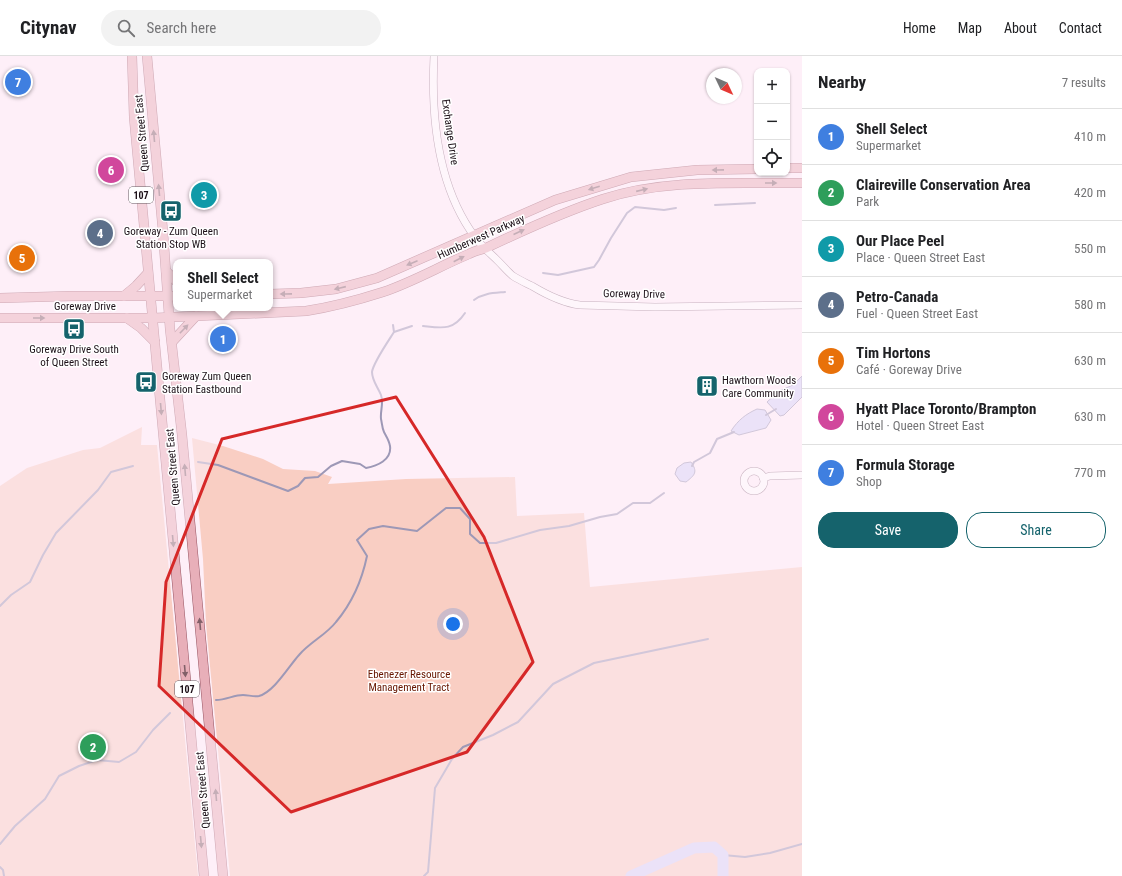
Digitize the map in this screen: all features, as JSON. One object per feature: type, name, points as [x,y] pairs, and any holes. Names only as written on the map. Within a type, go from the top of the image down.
[{"type":"main road","name":"Queen Street East","points":[[132,56],[134,117],[204,876]]},
{"type":"main road","name":"Queen Street East","points":[[147,56],[166,271],[172,296],[170,317],[172,342],[183,442],[223,876]]},
{"type":"main road","points":[[790,168],[802,168]]},
{"type":"main road","name":"Humberwest Parkway","points":[[273,294],[301,294],[336,289],[377,278],[556,200],[631,177],[698,170],[754,169]]},
{"type":"main road","name":"Humberwest Parkway","points":[[170,317],[306,311],[330,307],[383,292],[563,214],[605,198],[652,188],[712,183],[802,183]]},
{"type":"main road","points":[[166,271],[173,278]]},
{"type":"main road","points":[[124,296],[136,286],[148,272]]},
{"type":"main road","points":[[150,296],[172,296]]},
{"type":"main road","name":"Goreway Drive","points":[[0,298],[150,296]]},
{"type":"main road","points":[[172,342],[196,316]]},
{"type":"main road","name":"Goreway Drive","points":[[0,318],[170,317]]},
{"type":"main road","points":[[127,318],[155,342]]},
{"type":"street","name":"Exchange Drive","points":[[434,56],[433,88],[436,131],[441,162],[457,206],[474,237],[484,249]]},
{"type":"street","name":"Goreway Drive","points":[[484,249],[513,276],[552,297],[569,304],[655,307],[802,305]]},
{"type":"street","points":[[763,478],[770,476],[802,475]]},
{"type":"highlighted area","points":[[396,397],[484,537],[533,662],[467,752],[291,812],[159,686],[166,582],[222,439]]},
{"type":"green space","points":[[142,427],[141,445],[157,445],[198,876],[0,876],[0,486],[27,468],[83,450],[100,448]]},
{"type":"green space","name":"Ebenezer Resource Management Tract","points":[[192,438],[263,459],[283,469],[315,471],[332,477],[328,484],[406,479],[515,477],[517,516],[584,513],[590,587],[802,567],[802,876],[230,876],[206,624],[203,559]]},
{"type":"water","points":[[802,376],[802,397],[784,415],[780,416],[767,402],[779,391],[793,385]]},
{"type":"water","points":[[757,409],[765,410],[771,420],[766,428],[739,435],[731,431],[742,418]]},
{"type":"water","points":[[691,462],[695,471],[692,477],[686,482],[680,481],[675,474],[677,468],[684,463]]},
{"type":"waterway","points":[[715,205],[755,203]]},
{"type":"waterway","points":[[543,273],[558,275],[594,267],[627,213],[635,207],[664,210],[676,208]]},
{"type":"waterway","points":[[474,300],[485,295],[505,292]]},
{"type":"waterway","points":[[423,326],[441,328],[451,326],[461,319],[465,313]]},
{"type":"waterway","points":[[393,325],[394,332]]},
{"type":"waterway","points":[[198,462],[218,465],[288,491],[298,486],[305,478],[318,477],[331,466],[342,461],[360,464],[366,468],[383,462],[389,455],[390,446],[383,430],[381,419],[382,398],[374,381],[372,372],[378,357],[394,332],[412,326]]},
{"type":"waterway","points":[[766,415],[776,409]]},
{"type":"waterway","points":[[692,466],[694,462],[710,453],[717,439],[734,432]]},
{"type":"waterway","points":[[0,606],[11,595],[30,582],[56,533],[98,490],[111,472],[133,466]]},
{"type":"waterway","points":[[216,700],[240,695],[259,696],[265,694],[276,684],[303,650],[332,627],[352,599],[359,582],[367,556],[357,540],[369,529],[383,526],[417,531],[446,508],[460,508],[470,519],[470,534],[480,543],[496,543],[540,530],[569,526],[600,517],[617,514],[633,503],[650,503],[664,493]]},
{"type":"waterway","points":[[424,876],[428,872],[435,788],[452,759],[463,747],[493,735],[518,722],[553,684],[594,663],[708,639]]},
{"type":"waterway","points":[[0,844],[15,826],[45,799],[59,776],[79,766],[97,760],[119,762],[136,752],[153,730],[170,713]]},
{"type":"waterway","points":[[723,855],[745,857],[770,853],[802,844]]},
{"type":"waterway","points":[[631,876],[694,848],[714,847],[723,855],[723,876]]},
{"type":"waterway","points":[[0,867],[3,870],[4,876]]},
{"type":"place","name":"Formula Storage","points":[[18,82]]},
{"type":"place","name":"Hyatt Place Toronto/Brampton","points":[[111,170]]},
{"type":"place","name":"Our Place Peel","points":[[204,195]]},
{"type":"place","name":"Goreway - Zum Queen Station Stop WB","points":[[171,211]]},
{"type":"place","name":"Petro-Canada","points":[[100,233]]},
{"type":"place","name":"Tim Hortons","points":[[22,258]]},
{"type":"place","name":"Goreway Drive South of Queen Street","points":[[74,329]]},
{"type":"place","name":"Shell Select","points":[[223,339]]},
{"type":"place","name":"Goreway Zum Queen Station Eastbound","points":[[146,382]]},
{"type":"place","name":"Hawthorn Woods Care Community","points":[[707,386]]},
{"type":"place","name":"Claireville Conservation Area","points":[[93,747]]}]
